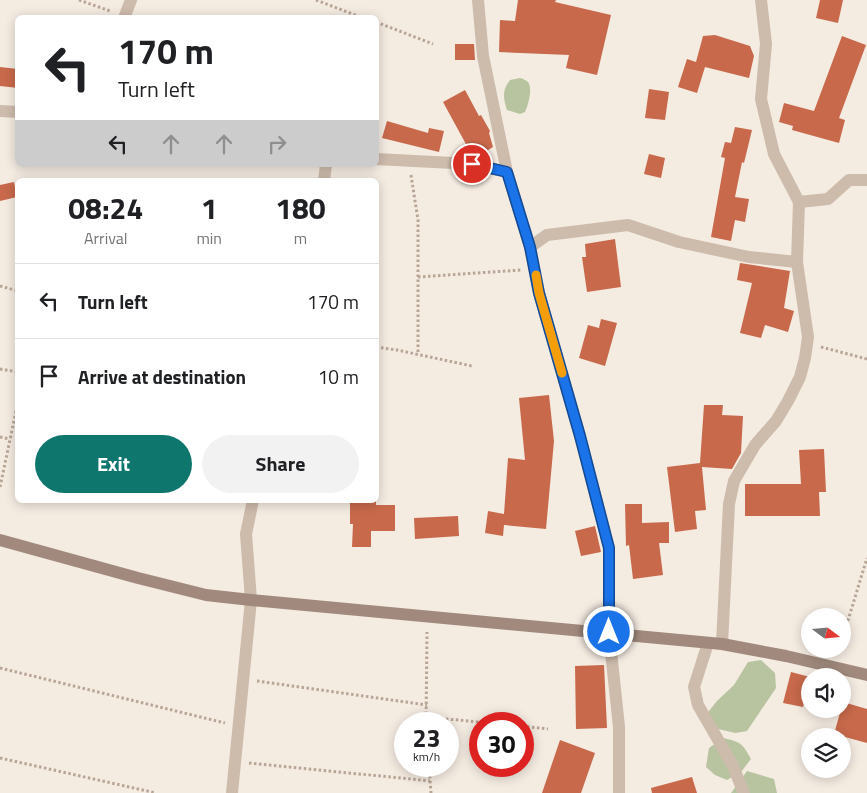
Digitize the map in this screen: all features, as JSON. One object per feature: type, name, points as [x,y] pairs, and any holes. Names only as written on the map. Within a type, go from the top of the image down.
[{"type":"street","points":[[125,15],[131,0]]},
{"type":"street","points":[[478,0],[483,56],[507,172],[530,247],[539,293],[580,436],[609,548],[609,632],[619,727],[619,793]]},
{"type":"street","points":[[722,644],[729,504],[734,481],[755,445],[776,421],[788,401],[800,377],[808,337],[798,262],[799,202],[774,154],[761,99],[766,44],[761,0]]},
{"type":"street","points":[[0,111],[15,112]]},
{"type":"street","points":[[379,159],[472,164],[507,172]]},
{"type":"street","points":[[799,202],[828,199],[849,180],[867,180]]},
{"type":"street","points":[[530,247],[547,235],[628,225],[679,242],[749,258],[798,262]]},
{"type":"street","points":[[232,793],[251,600],[246,534],[252,503]]},
{"type":"street","points":[[0,540],[206,595],[722,644],[786,656],[867,675]]},
{"type":"street","points":[[708,643],[694,687],[698,705],[732,764],[744,793]]},
{"type":"path","points":[[79,0],[111,12]]},
{"type":"path","points":[[316,0],[355,15]]},
{"type":"path","points":[[379,23],[434,44]]},
{"type":"path","points":[[411,172],[418,220],[418,354]]},
{"type":"path","points":[[418,277],[522,270]]},
{"type":"path","points":[[0,286],[15,289]]},
{"type":"path","points":[[820,347],[867,359]]},
{"type":"path","points":[[379,348],[472,366]]},
{"type":"path","points":[[0,369],[15,372]]},
{"type":"path","points":[[0,487],[15,417]]},
{"type":"path","points":[[0,437],[10,439]]},
{"type":"path","points":[[851,610],[867,558]]},
{"type":"path","points":[[426,712],[427,624]]},
{"type":"path","points":[[0,668],[228,723]]},
{"type":"path","points":[[251,680],[427,706]]},
{"type":"path","points":[[534,727],[548,729]]},
{"type":"path","points":[[0,758],[156,793]]},
{"type":"path","points":[[244,763],[430,781]]},
{"type":"path","points":[[430,777],[431,793]]},
{"type":"green space","points":[[520,78],[528,82],[530,93],[525,112],[520,114],[507,110],[504,94],[510,80]]},
{"type":"green space","points":[[761,660],[775,673],[776,688],[747,731],[735,733],[714,728],[705,716],[734,685],[748,662]]},
{"type":"green space","points":[[723,738],[740,744],[751,759],[741,772],[727,780],[715,775],[706,767],[709,748]]},
{"type":"green space","points":[[747,771],[774,779],[777,793],[731,793]]},
{"type":"building","points":[[518,0],[556,0],[555,2],[611,15],[597,75],[566,68],[569,55],[499,52],[500,20],[515,21]]},
{"type":"building","points":[[820,0],[843,0],[838,23],[816,18]]},
{"type":"building","points":[[715,35],[750,46],[754,56],[749,78],[705,67],[697,93],[678,87],[687,59],[696,62],[703,36]]},
{"type":"building","points":[[842,36],[866,45],[839,118],[845,120],[839,143],[792,130],[793,126],[779,122],[784,103],[814,111]]},
{"type":"building","points":[[455,44],[474,44],[475,60],[455,60]]},
{"type":"building","points":[[0,67],[15,69],[15,88],[0,86]]},
{"type":"building","points":[[649,89],[669,92],[665,120],[645,118]]},
{"type":"building","points":[[465,90],[479,116],[481,115],[490,131],[493,147],[480,155],[472,143],[467,146],[443,102]]},
{"type":"building","points":[[387,121],[428,133],[429,128],[444,131],[439,152],[382,138]]},
{"type":"building","points":[[735,127],[752,130],[744,163],[742,162],[735,197],[749,199],[745,222],[735,220],[731,241],[711,237],[725,158],[721,157],[725,142],[731,143]]},
{"type":"building","points":[[649,154],[665,158],[661,178],[644,174]]},
{"type":"building","points":[[14,182],[15,197],[0,201],[0,185]]},
{"type":"building","points":[[615,239],[621,287],[587,292],[582,257],[586,257],[585,244]]},
{"type":"building","points":[[740,263],[790,271],[784,308],[794,311],[788,332],[765,325],[761,338],[740,333],[752,283],[737,280]]},
{"type":"building","points":[[601,319],[617,323],[605,366],[579,358],[588,325],[599,328]]},
{"type":"building","points":[[549,395],[554,441],[546,529],[504,525],[503,536],[485,533],[488,511],[504,514],[508,458],[525,460],[519,398]]},
{"type":"building","points":[[704,405],[723,405],[722,415],[743,416],[741,453],[732,469],[702,467],[706,510],[695,511],[697,529],[675,532],[667,467],[700,463]]},
{"type":"building","points":[[824,449],[826,492],[819,492],[820,516],[745,516],[745,484],[801,484],[799,450]]},
{"type":"building","points":[[350,503],[395,505],[395,531],[371,531],[371,547],[352,547],[353,524],[350,524]]},
{"type":"building","points":[[625,504],[642,504],[642,523],[669,522],[669,543],[659,543],[663,575],[633,579],[629,545],[626,546]]},
{"type":"building","points":[[458,516],[459,536],[415,539],[414,518]]},
{"type":"building","points":[[595,526],[601,552],[581,556],[575,531]]},
{"type":"building","points":[[604,665],[607,728],[576,729],[575,666]]},
{"type":"building","points":[[791,672],[801,675],[801,707],[783,703]]},
{"type":"building","points":[[851,704],[867,709],[867,743],[851,739],[851,728],[836,728],[838,718],[851,718]]},
{"type":"building","points":[[560,740],[595,753],[581,793],[542,793]]},
{"type":"building","points":[[692,777],[697,793],[652,793],[651,788]]},
{"type":"slow traffic","points":[[536,275],[539,293],[562,373]]},
{"type":"route","points":[[472,164],[507,172],[530,247],[539,293],[580,436],[609,548],[609,632]]}]
